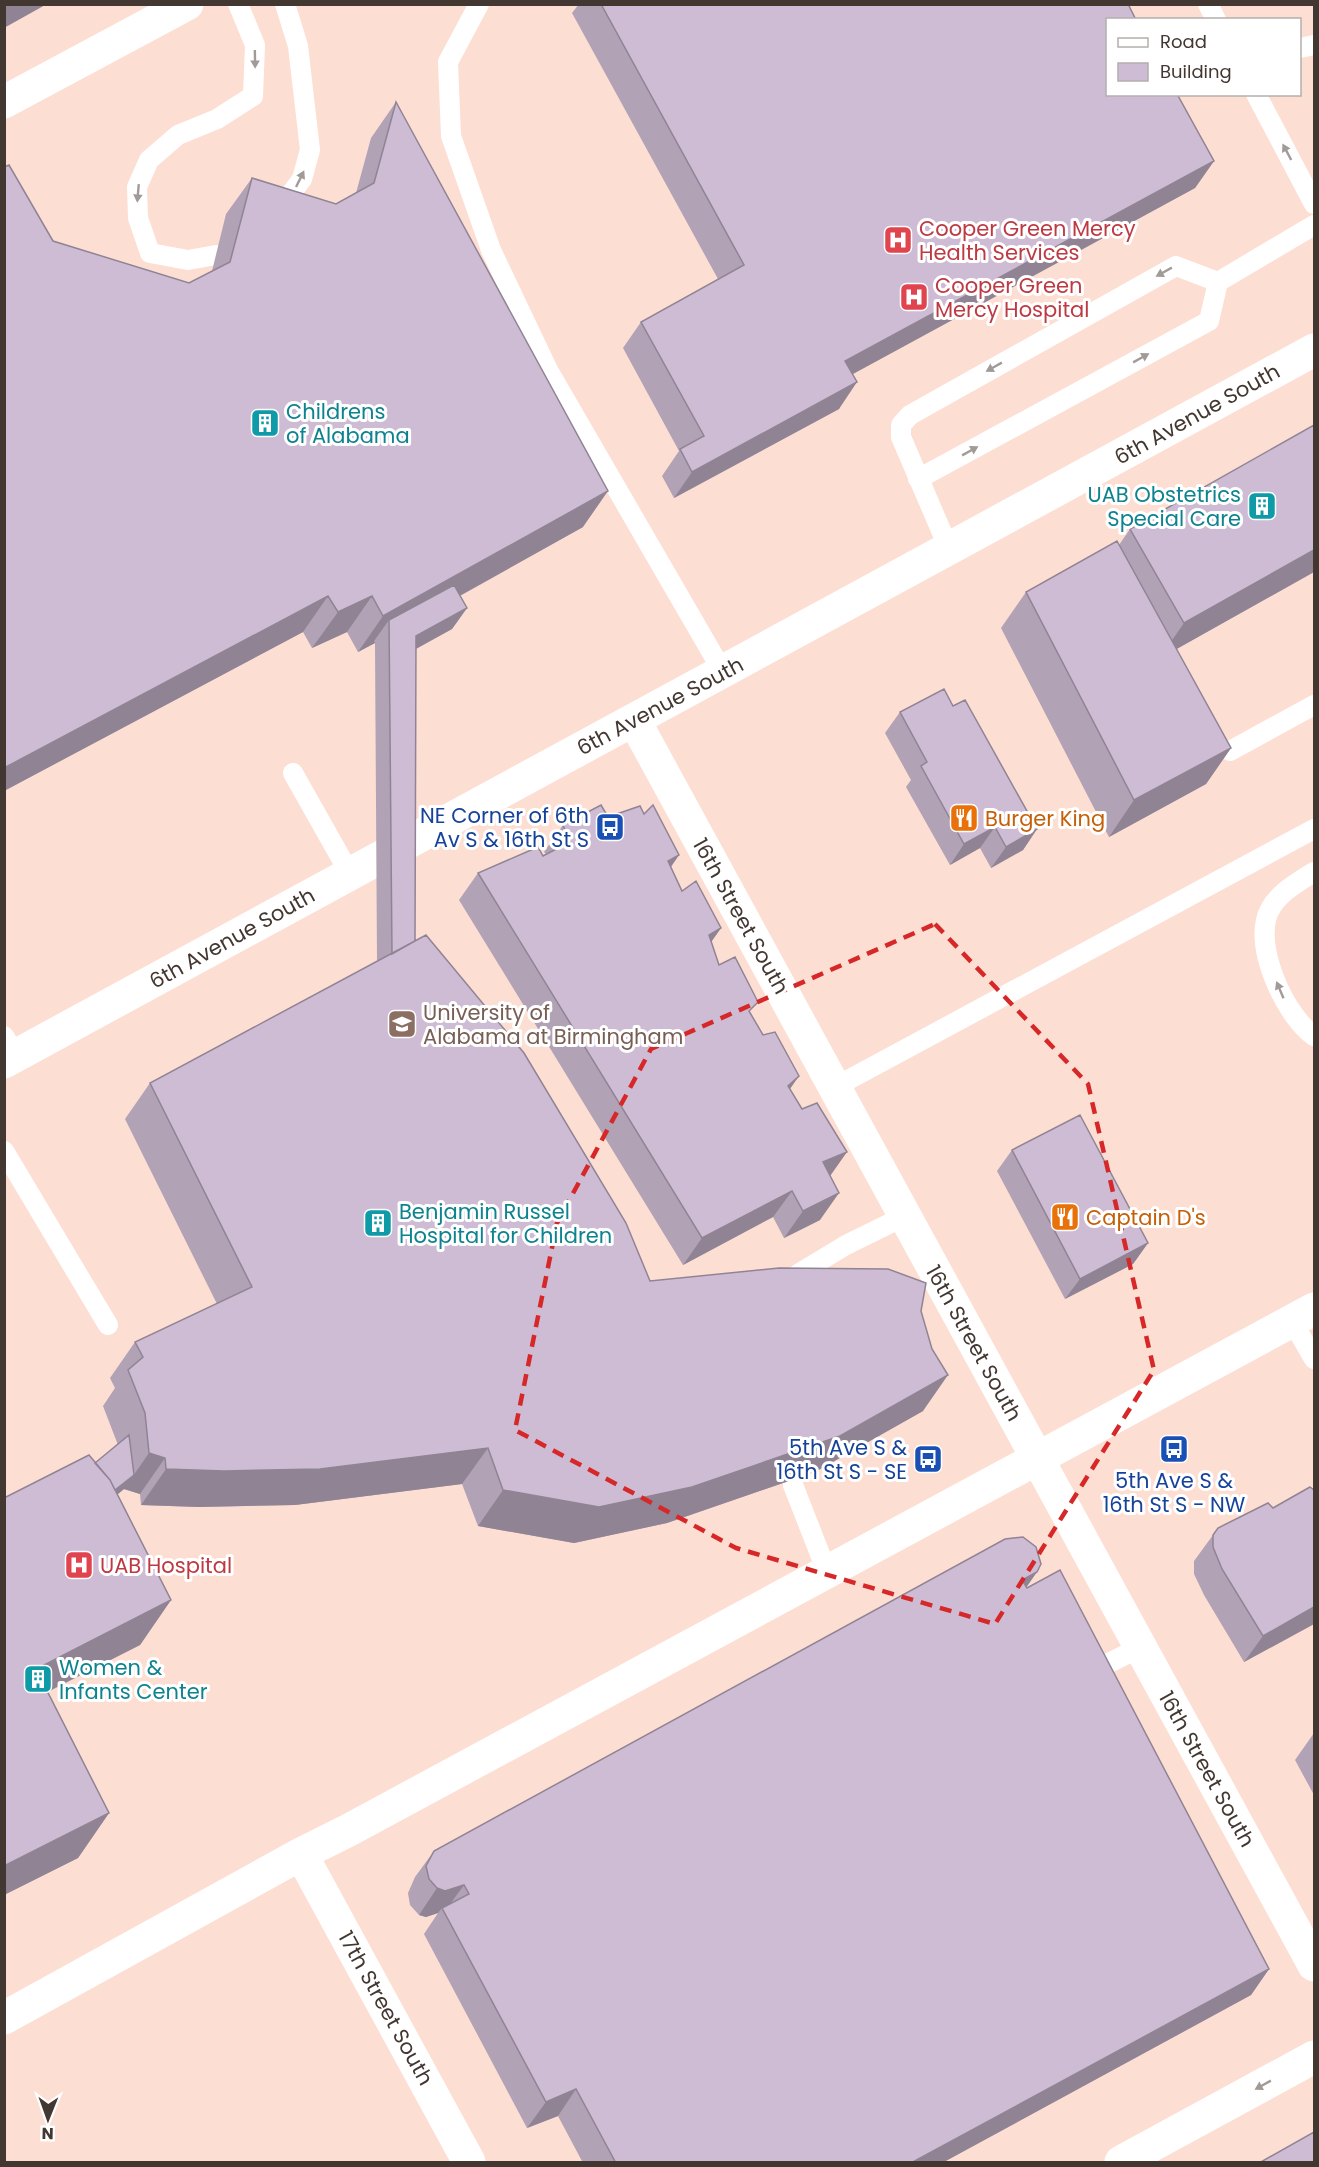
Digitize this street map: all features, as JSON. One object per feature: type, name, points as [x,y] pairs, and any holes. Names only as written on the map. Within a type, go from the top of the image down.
[{"type":"street","points":[[4,102],[187,4]]},
{"type":"street","name":"6th Avenue South","points":[[8,1051],[350,874],[1314,350]]},
{"type":"street","name":"16th Street South","points":[[634,720],[1314,1965]]},
{"type":"street","points":[[4,2018],[302,1854],[1303,1315]]},
{"type":"street","name":"17th Street South","points":[[302,1854],[462,2160]]},
{"type":"street","points":[[1121,2163],[1314,2057]]},
{"type":"lane","points":[[216,255],[188,260],[150,253],[138,218],[137,187],[149,160],[178,135],[217,119],[253,96],[255,45],[238,4]]},
{"type":"lane","points":[[266,226],[302,179],[310,150],[298,46],[285,4]]},
{"type":"lane","points":[[479,4],[448,62],[451,136],[491,250],[548,370],[723,672]]},
{"type":"lane","points":[[1208,4],[1215,18]]},
{"type":"lane","points":[[1257,96],[1314,204]]},
{"type":"lane","points":[[918,479],[1209,321],[1218,282],[1314,225]]},
{"type":"lane","points":[[950,549],[901,437],[901,425],[910,415],[1176,266],[1218,282]]},
{"type":"lane","points":[[1230,751],[1314,705]]},
{"type":"lane","points":[[292,773],[350,874]]},
{"type":"lane","points":[[835,1088],[1314,830]]},
{"type":"lane","points":[[1314,872],[1280,895],[1266,918],[1264,939],[1272,971],[1286,1004],[1303,1028],[1314,1036]]},
{"type":"lane","points":[[4,1151],[108,1325]]},
{"type":"lane","points":[[787,1308],[798,1274],[846,1245],[905,1216]]},
{"type":"lane","points":[[1303,1315],[1314,1359]]},
{"type":"lane","points":[[784,1431],[793,1485],[827,1572]]},
{"type":"lane","points":[[1083,1676],[1141,1647]]},
{"type":"highlighted area","points":[[935,924],[1088,1084],[1154,1370],[995,1624],[736,1548],[515,1430],[557,1223],[651,1049]]},
{"type":"building","name":"Cooper Green Mercy Health Services","points":[[601,4],[1128,4],[1135,18],[1106,18],[1106,96],[1178,96],[1214,161],[845,361],[857,382],[692,472],[680,449],[704,436],[641,322],[744,265]]},
{"type":"building","name":"Childrens of Alabama","points":[[396,102],[608,491],[383,616],[372,596],[338,612],[328,596],[4,768],[4,167],[9,165],[53,241],[189,283],[230,262],[252,178],[336,204],[374,183]]},
{"type":"building","name":"UAB Obstetrics Special Care","points":[[1314,425],[1314,550],[1184,623],[1130,529]]},
{"type":"building","points":[[1117,541],[1231,748],[1134,800],[1026,592]]},
{"type":"building","points":[[454,585],[467,608],[416,636],[415,941],[392,954],[389,620]]},
{"type":"building","points":[[944,689],[953,706],[965,700],[1037,829],[1006,847],[995,827],[964,844],[921,766],[927,762],[900,712]]},
{"type":"building","points":[[601,805],[608,817],[640,806],[644,814],[653,805],[679,855],[668,861],[682,891],[696,881],[721,928],[709,935],[719,965],[735,957],[758,1002],[749,1011],[763,1035],[775,1032],[799,1076],[788,1086],[802,1109],[817,1103],[847,1152],[823,1162],[839,1193],[803,1211],[792,1191],[702,1238],[478,873],[538,847],[543,856],[570,842],[563,825]]},
{"type":"building","name":"Benjamin Russel Hospital for Children","points":[[426,935],[524,1053],[626,1223],[650,1281],[779,1268],[888,1269],[926,1283],[921,1311],[932,1349],[948,1375],[840,1436],[692,1487],[599,1507],[503,1490],[488,1448],[320,1469],[224,1471],[166,1469],[165,1458],[149,1453],[145,1413],[128,1370],[143,1357],[135,1342],[252,1287],[150,1083]]},
{"type":"building","name":"Captain D's","points":[[1080,1115],[1148,1243],[1080,1279],[1012,1150]]},
{"type":"building","points":[[129,1435],[134,1475],[115,1490],[110,1480],[95,1463]]},
{"type":"building","points":[[89,1455],[110,1480],[171,1600],[36,1669],[109,1813],[4,1866],[4,1498]]},
{"type":"building","points":[[1310,1487],[1314,1490],[1314,1607],[1263,1636],[1222,1569],[1213,1547],[1213,1535],[1218,1528],[1268,1503],[1273,1508]]},
{"type":"building","points":[[1023,1537],[1036,1547],[1041,1564],[1037,1572],[1022,1580],[1027,1588],[1060,1570],[1269,1969],[911,2163],[616,2163],[576,2089],[546,2102],[442,1908],[469,1894],[464,1885],[445,1891],[437,1888],[429,1879],[426,1866],[434,1851],[1005,1539]]},
{"type":"building","points":[[1314,2132],[1314,2163],[1259,2163]]},
{"type":"place","name":"Cooper Green Mercy Health Services","points":[[898,240]]},
{"type":"place","name":"Cooper Green Mercy Hospital","points":[[914,297]]},
{"type":"place","name":"Childrens of Alabama","points":[[265,423]]},
{"type":"place","name":"UAB Obstetrics Special Care","points":[[1262,506]]},
{"type":"place","name":"Burger King","points":[[964,818]]},
{"type":"place","name":"NE Corner of 6th Av S & 16th St S","points":[[610,827]]},
{"type":"place","name":"University of Alabama at Birmingham","points":[[402,1024]]},
{"type":"place","name":"Captain D's","points":[[1065,1217]]},
{"type":"place","name":"Benjamin Russel Hospital for Children","points":[[378,1223]]},
{"type":"place","name":"5th Ave S & 16th St S - NW","points":[[1174,1449]]},
{"type":"place","name":"5th Ave S & 16th St S - SE","points":[[928,1459]]},
{"type":"place","name":"UAB Hospital","points":[[79,1565]]},
{"type":"place","name":"Women & Infants Center","points":[[38,1679]]}]
